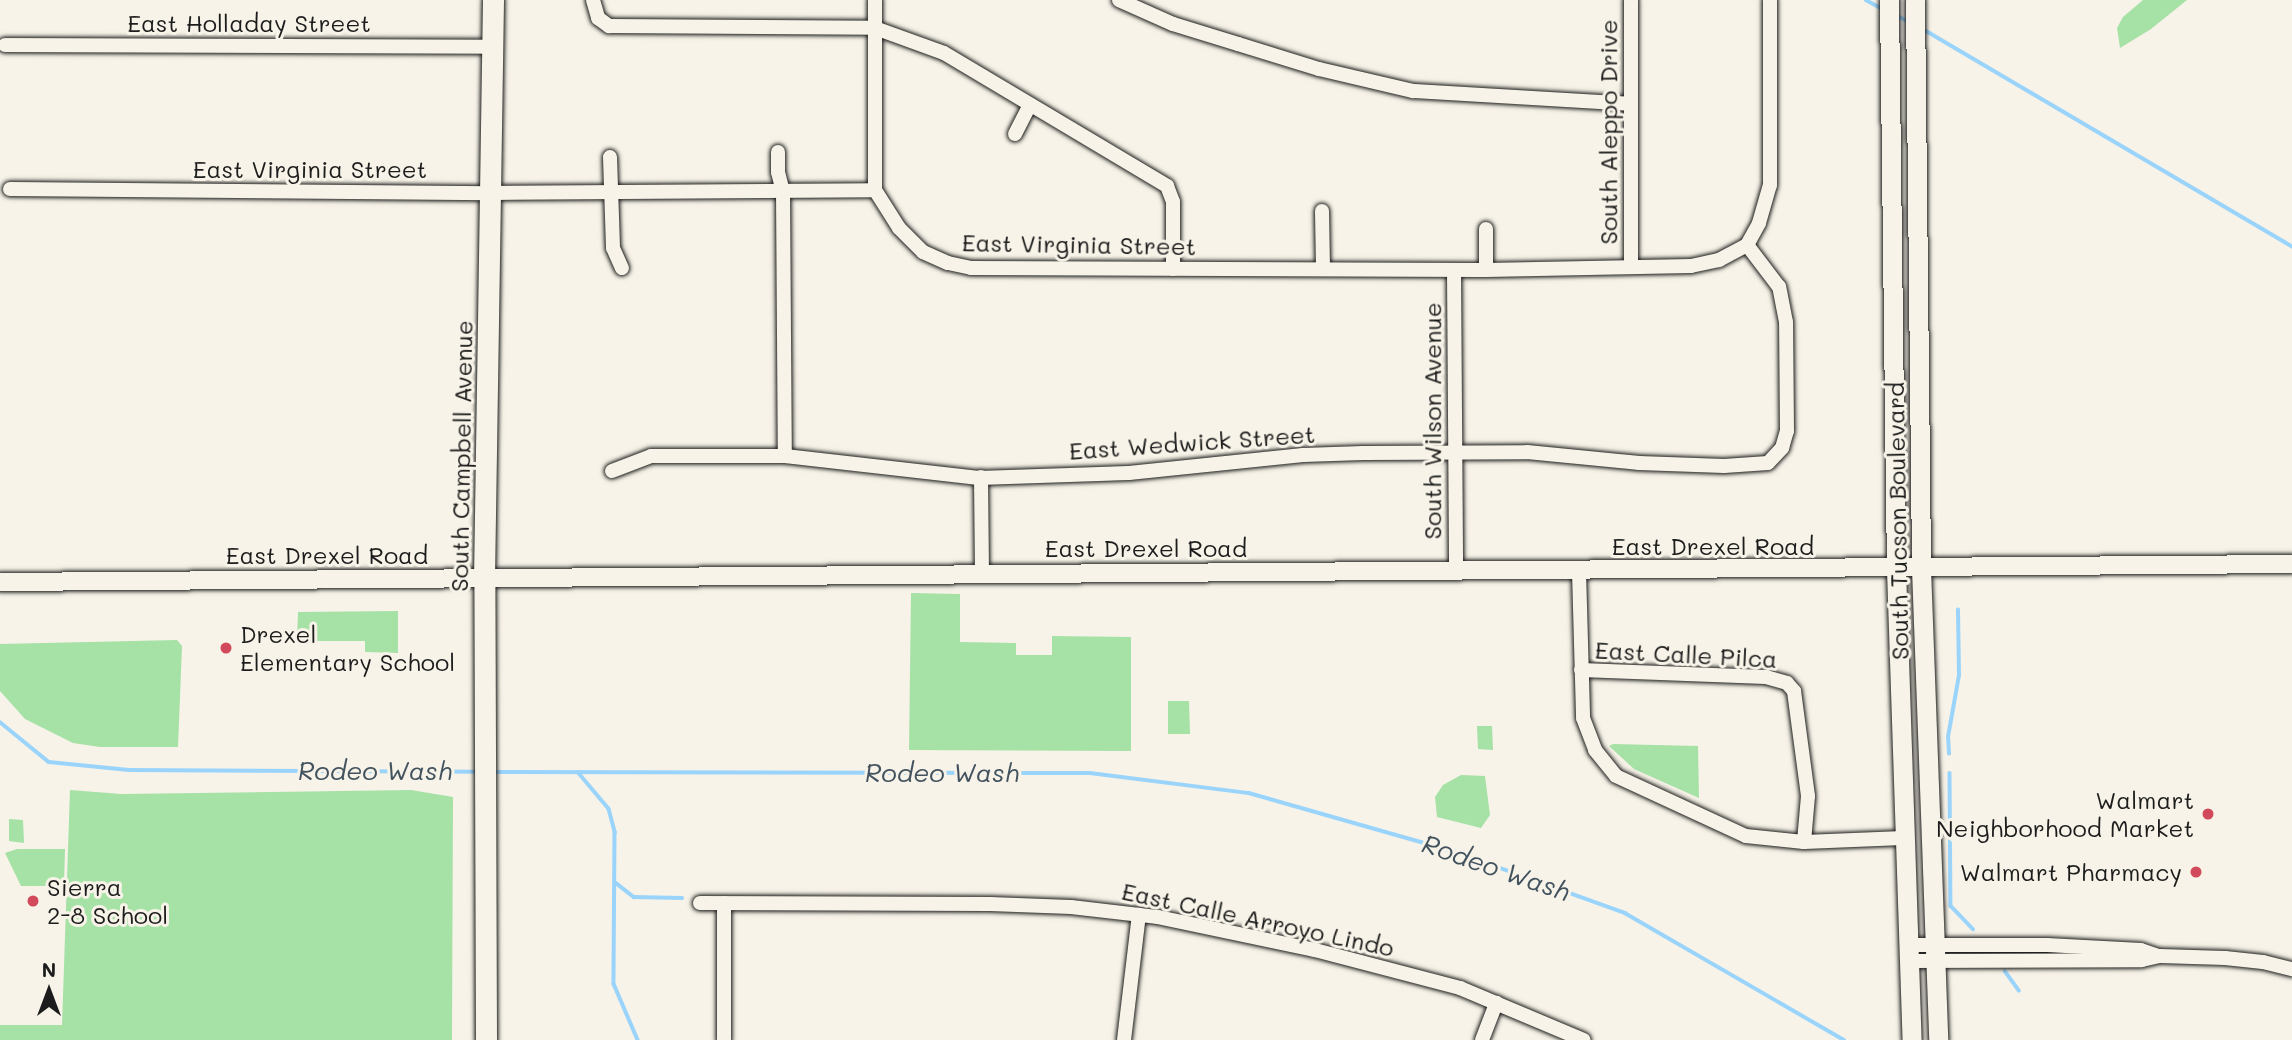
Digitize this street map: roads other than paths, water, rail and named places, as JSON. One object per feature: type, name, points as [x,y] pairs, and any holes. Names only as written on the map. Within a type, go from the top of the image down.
[{"type":"main road","name":"South Campbell Avenue","points":[[486,1040],[484,579],[493,0]]},
{"type":"main road","name":"South Tucson Boulevard","points":[[1889,0],[1896,569],[1903,838],[1912,1040]]},
{"type":"main road","name":"South Tucson Boulevard","points":[[1915,5],[1922,568],[1938,1040]]},
{"type":"street","points":[[593,0],[598,18],[609,26],[875,28],[944,53],[1169,184],[1173,202],[1173,269]]},
{"type":"street","points":[[875,0],[876,190]]},
{"type":"street","points":[[1119,0],[1173,24],[1319,69],[1413,91],[1631,104]]},
{"type":"street","name":"South Aleppo Drive","points":[[1631,0],[1631,265]]},
{"type":"street","points":[[1747,245],[1759,223],[1770,186],[1770,0]]},
{"type":"street","name":"East Holladay Street","points":[[5,45],[493,47]]},
{"type":"street","points":[[1015,134],[1030,105]]},
{"type":"street","points":[[778,152],[778,172],[783,192],[785,456]]},
{"type":"street","points":[[610,157],[612,248],[622,268]]},
{"type":"street","name":"East Virginia Street","points":[[10,189],[492,193],[876,190],[899,228],[923,251],[948,263],[971,268],[1486,270],[1631,265],[1691,266],[1719,260],[1747,245]]},
{"type":"street","points":[[1322,211],[1323,269]]},
{"type":"street","points":[[1486,229],[1486,270]]},
{"type":"street","name":"East Wedwick Street","points":[[612,471],[651,456],[785,456],[981,477],[1152,471],[1303,455],[1527,452],[1639,463],[1724,466],[1760,464],[1780,457],[1787,431],[1786,322],[1779,287],[1747,245]]},
{"type":"street","name":"South Wilson Avenue","points":[[1454,270],[1456,572]]},
{"type":"street","points":[[981,477],[982,573]]},
{"type":"street","name":"East Drexel Road","points":[[0,582],[2292,564]]},
{"type":"street","points":[[1579,571],[1583,718],[1595,750],[1616,776],[1746,836],[1804,842],[1903,838]]},
{"type":"street","name":"East Calle Pilca","points":[[1581,670],[1791,680],[1808,796],[1804,842]]},
{"type":"street","name":"East Calle Arroyo Lindo","points":[[700,903],[990,904],[1071,907],[1139,915],[1315,950],[1460,988],[1584,1040]]},
{"type":"street","points":[[724,903],[724,1040]]},
{"type":"street","points":[[1124,1040],[1139,915]]},
{"type":"street","points":[[1909,953],[2142,960],[2160,956],[2225,958],[2263,962],[2292,969]]},
{"type":"street","points":[[1482,1040],[1496,1003]]},
{"type":"waterway","points":[[1866,0],[1881,8]]},
{"type":"waterway","points":[[1895,15],[1910,22]]},
{"type":"waterway","points":[[1923,29],[2292,246]]},
{"type":"waterway","points":[[1949,754],[1948,737],[1959,675],[1958,610]]},
{"type":"waterway","name":"Rodeo Wash","points":[[0,722],[49,762],[129,770],[478,772]]},
{"type":"waterway","name":"Rodeo Wash","points":[[493,772],[1090,773],[1249,793],[1453,851],[1625,913],[1844,1040]]},
{"type":"waterway","points":[[578,772],[609,809],[615,832],[614,984],[638,1040]]},
{"type":"waterway","points":[[1950,773],[1951,906],[1973,929]]},
{"type":"waterway","points":[[616,883],[634,897],[682,898]]},
{"type":"waterway","points":[[2005,971],[2019,990]]},
{"type":"place","name":"Drexel Elementary School","points":[[226,648]]},
{"type":"place","name":"Walmart Neighborhood Market","points":[[2208,814]]},
{"type":"place","name":"Walmart Pharmacy","points":[[2196,872]]},
{"type":"place","name":"Sierra 2-8 School","points":[[33,901]]}]
